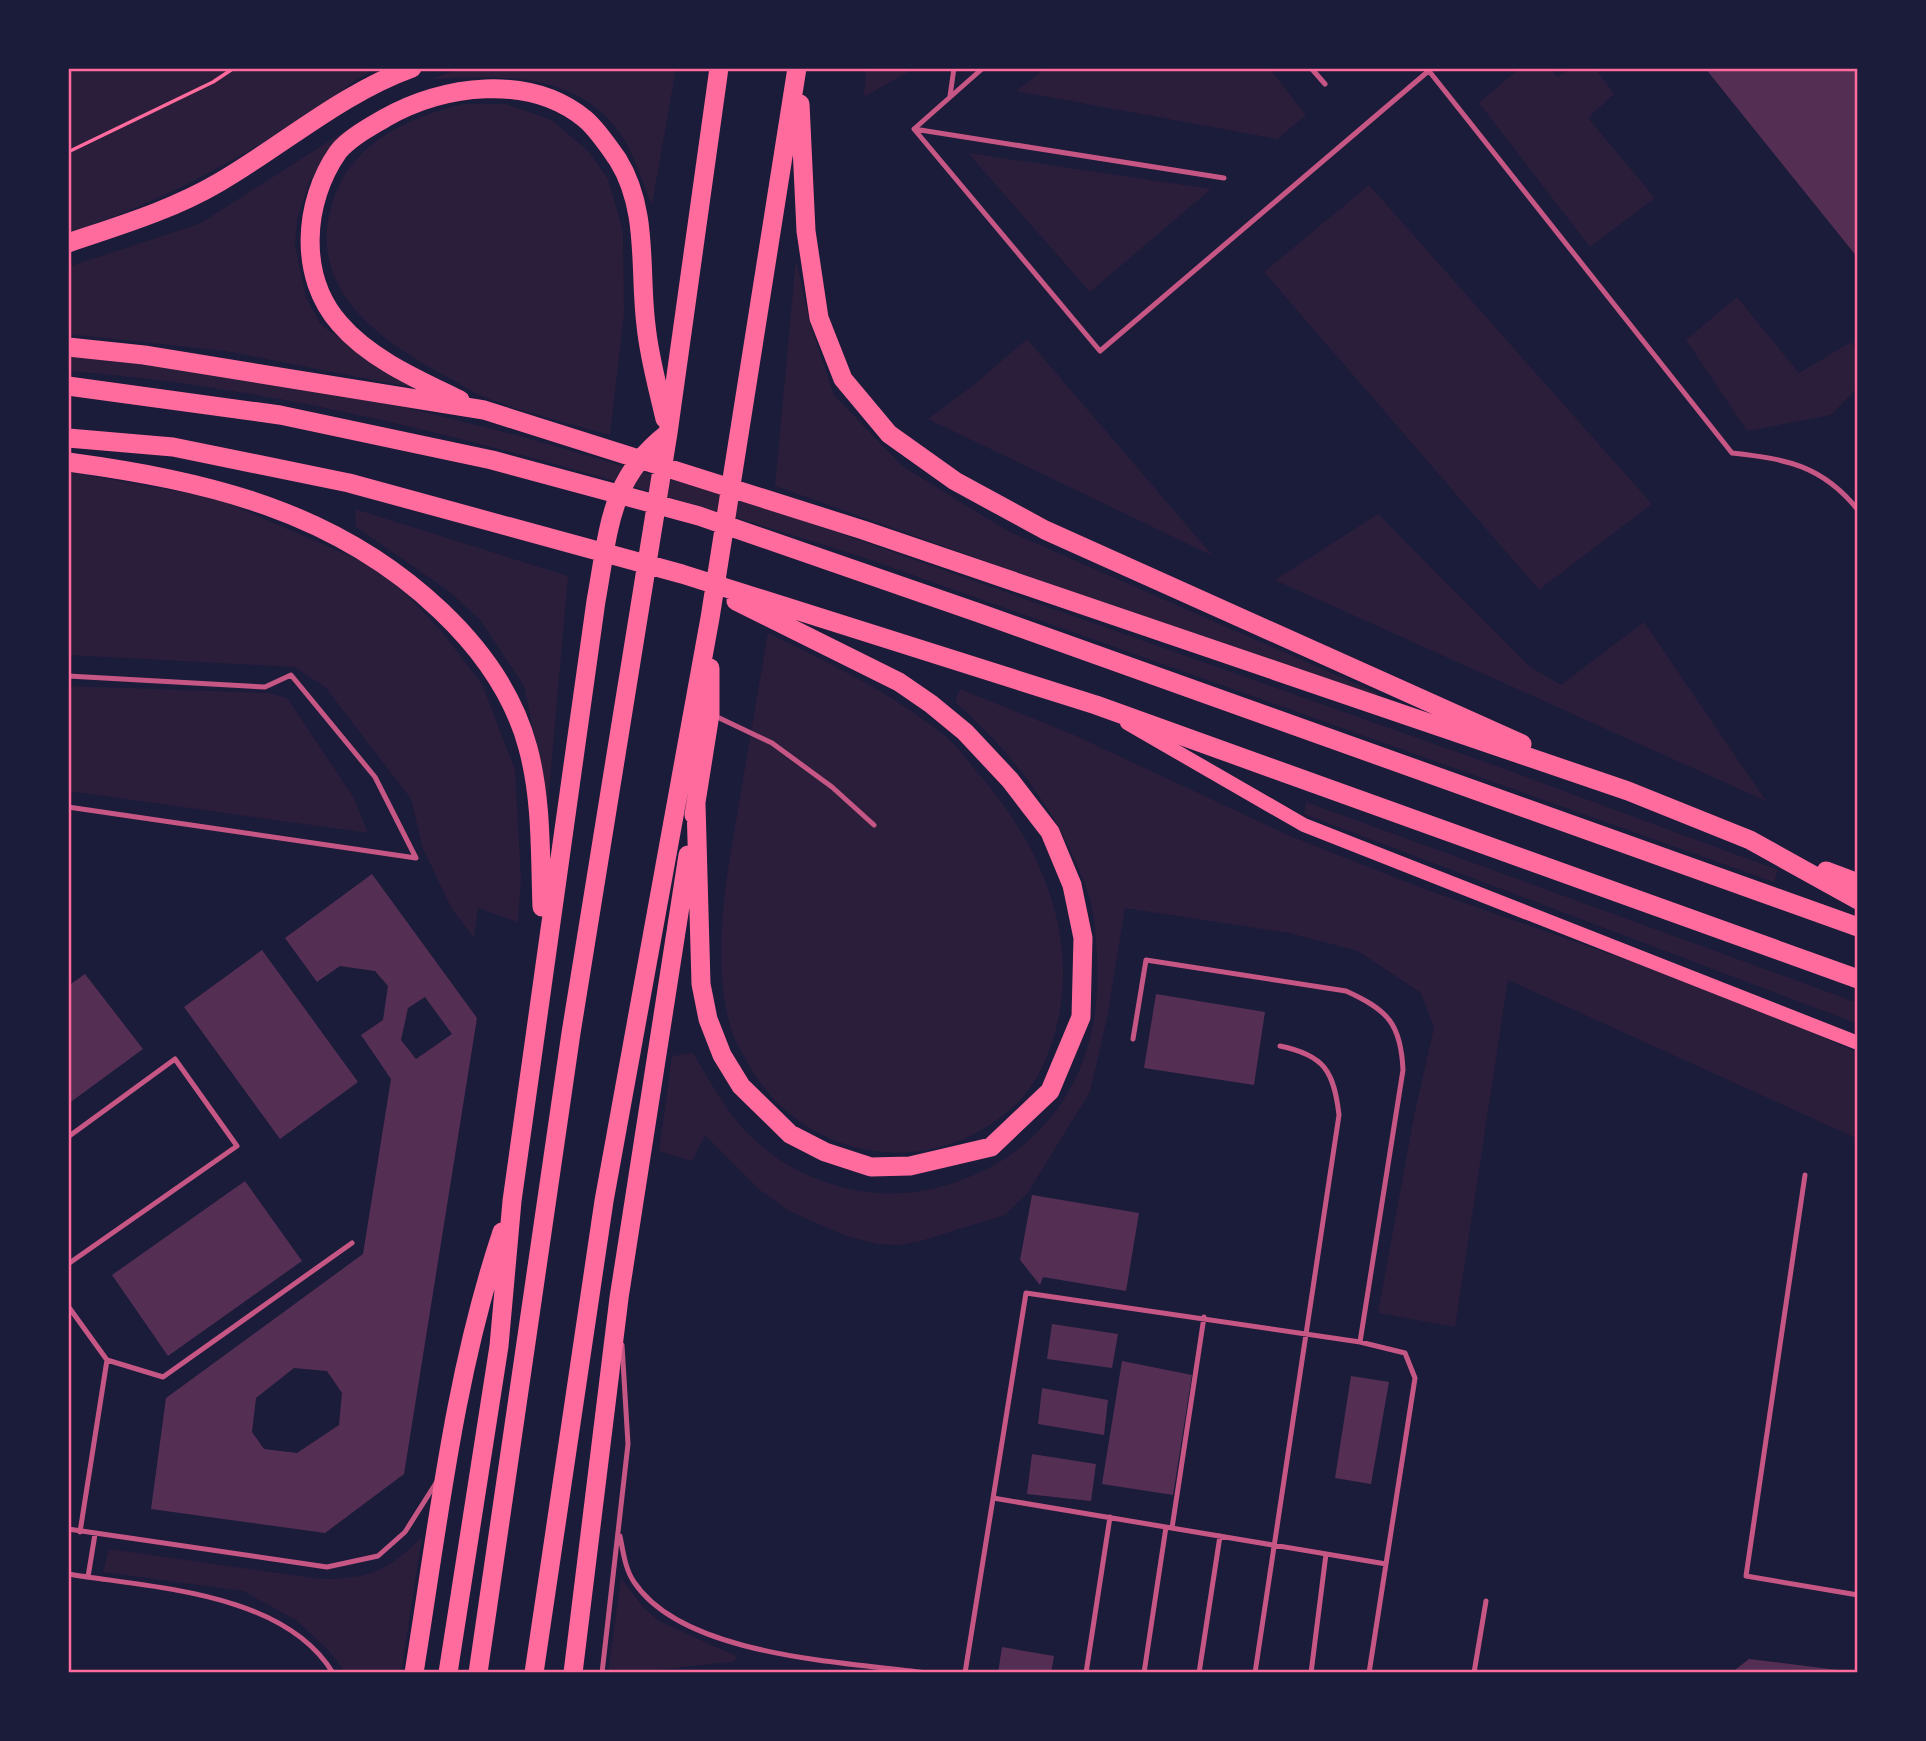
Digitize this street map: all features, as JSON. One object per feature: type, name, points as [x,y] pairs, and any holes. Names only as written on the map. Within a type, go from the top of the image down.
[{"type":"highway","points":[[68,243],[154,212],[216,185],[345,102],[412,68]]},
{"type":"highway","points":[[478,1673],[571,1033],[668,433],[719,68]]},
{"type":"highway","points":[[534,1673],[604,1201],[710,618],[798,68]]},
{"type":"highway","points":[[798,68],[806,230],[820,317],[843,379],[889,435],[955,481],[1045,530],[1628,791],[1858,883]]},
{"type":"highway","points":[[484,410],[395,366],[367,348],[340,325],[324,301],[312,271],[309,244],[313,211],[323,180],[339,150],[365,131],[416,102],[455,91],[483,89],[536,95],[561,105],[585,119],[619,162],[637,217],[642,243],[646,324],[668,433]]},
{"type":"highway","points":[[68,347],[135,353],[484,410],[863,530],[1628,791]]},
{"type":"highway","points":[[68,386],[280,415],[492,460],[699,516],[1008,623],[1858,927]]},
{"type":"highway","points":[[448,1673],[499,1346],[512,1201],[544,962],[609,526],[623,481],[648,448],[668,433]]},
{"type":"highway","points":[[68,438],[173,447],[349,483],[682,575],[1096,705],[1858,979]]},
{"type":"highway","points":[[68,462],[153,473],[241,497],[302,518],[365,549],[407,578],[450,619],[494,672],[513,708],[528,747],[538,796],[544,962]]},
{"type":"highway","points":[[682,575],[899,682],[931,704],[965,732],[1010,780],[1050,832],[1072,885],[1083,938],[1081,1017],[1050,1091],[991,1147],[910,1166],[871,1167],[825,1152],[790,1135],[762,1110],[741,1086],[722,1055],[709,1019],[701,984],[696,804]]},
{"type":"highway","points":[[573,1673],[619,1298],[710,714],[710,618]]},
{"type":"highway","points":[[1750,840],[1858,900]]},
{"type":"highway","points":[[414,1673],[445,1465],[481,1294],[512,1201]]},
{"type":"main road","points":[[1096,705],[1304,825],[1858,1043]]},
{"type":"lane","points":[[950,97],[954,68]]},
{"type":"lane","points":[[914,129],[983,68]]},
{"type":"lane","points":[[1311,68],[1325,84]]},
{"type":"lane","points":[[914,129],[1100,351],[1430,69],[1732,453],[1783,459],[1810,470],[1841,488],[1858,510]]},
{"type":"lane","points":[[914,129],[1224,178]]},
{"type":"lane","points":[[68,676],[265,687],[291,675],[375,777],[416,858],[68,807]]},
{"type":"lane","points":[[710,714],[772,743],[832,788],[874,825]]},
{"type":"lane","points":[[1133,1039],[1146,960],[1346,991],[1368,1001],[1386,1016],[1401,1038],[1403,1070],[1360,1342]]},
{"type":"lane","points":[[1255,1673],[1339,1115],[1329,1073],[1320,1061],[1306,1051],[1280,1046]]},
{"type":"lane","points":[[68,1137],[175,1059],[237,1146],[68,1264]]},
{"type":"lane","points":[[1805,1175],[1746,1576],[1858,1595]]},
{"type":"lane","points":[[68,1306],[107,1360],[163,1377],[352,1243]]},
{"type":"lane","points":[[965,1673],[1026,1293],[1307,1332],[1405,1353],[1415,1378],[1369,1673]]},
{"type":"lane","points":[[602,1673],[628,1444],[619,1298]]},
{"type":"lane","points":[[1144,1673],[1204,1317]]},
{"type":"lane","points":[[80,1532],[107,1360]]},
{"type":"lane","points":[[68,1530],[283,1563],[327,1567],[352,1564],[378,1556],[405,1532],[424,1506],[445,1465]]},
{"type":"lane","points":[[993,1498],[1386,1564]]},
{"type":"lane","points":[[1086,1673],[1110,1517]]},
{"type":"lane","points":[[618,1529],[632,1580],[648,1599],[667,1615],[694,1628],[765,1651],[928,1673]]},
{"type":"lane","points":[[88,1577],[96,1534]]},
{"type":"lane","points":[[1199,1673],[1220,1536]]},
{"type":"lane","points":[[1311,1673],[1326,1554]]},
{"type":"lane","points":[[68,1574],[216,1598],[260,1613],[301,1638],[324,1657],[334,1673]]},
{"type":"lane","points":[[1474,1673],[1486,1601]]},
{"type":"lane","points":[[694,1673],[709,1673]]},
{"type":"path","points":[[69,152],[213,82],[233,68]]},
{"type":"shaded area","points":[[68,68],[378,68],[359,78],[307,116],[221,167],[131,210],[68,233]]},
{"type":"shaded area","points":[[462,68],[676,68],[652,205],[625,141],[608,118],[587,101],[539,82],[513,78],[431,79]]},
{"type":"shaded area","points":[[866,68],[915,68],[864,97]]},
{"type":"shaded area","points":[[1046,68],[1269,68],[1306,115],[1277,139],[1016,91]]},
{"type":"shaded area","points":[[1520,68],[1550,68],[1557,77],[1572,68],[1595,68],[1614,94],[1588,118],[1655,198],[1590,247],[1479,103]]},
{"type":"shaded area","points":[[463,104],[506,104],[552,120],[588,151],[608,179],[623,231],[624,314],[610,435],[517,409],[469,390],[392,343],[370,325],[337,283],[329,259],[327,231],[333,201],[342,180],[368,148],[384,136],[422,117]]},
{"type":"shaded area","points":[[384,106],[331,150],[310,181],[297,219],[295,246],[306,297],[321,325],[415,388],[225,351],[68,334],[68,267],[201,223]]},
{"type":"shaded area","points":[[968,153],[1211,189],[1090,292]]},
{"type":"shaded area","points":[[1369,185],[1652,504],[1539,590],[1264,272]]},
{"type":"shaded area","points":[[796,259],[809,320],[834,395],[902,466],[1008,531],[1377,693],[1375,700],[775,486]]},
{"type":"shaded area","points":[[1737,297],[1799,373],[1851,342],[1858,352],[1858,387],[1831,415],[1747,431],[1686,340]]},
{"type":"shaded area","points":[[1027,339],[1213,556],[928,419],[971,387]]},
{"type":"shaded area","points":[[68,353],[139,359],[388,403],[520,436],[777,511],[1502,768],[1778,870],[1774,882],[865,558],[670,497],[471,442],[270,397],[169,381],[68,371]]},
{"type":"shaded area","points":[[68,472],[216,498],[373,566],[408,596],[442,632],[482,684],[515,770],[521,878],[518,922],[478,908],[474,938],[452,909],[423,849],[411,799],[325,687],[294,667],[68,655]]},
{"type":"shaded area","points":[[355,509],[568,576],[548,803],[524,686],[481,621],[450,592],[356,527]]},
{"type":"shaded area","points":[[1378,514],[1529,666],[1561,685],[1644,622],[1766,801],[1275,580]]},
{"type":"shaded area","points":[[768,633],[882,692],[950,741],[1001,802],[1021,832],[1038,864],[1051,898],[1060,932],[1063,968],[1061,1004],[1053,1040],[1046,1057],[1033,1083],[1015,1105],[982,1130],[945,1146],[907,1152],[869,1150],[833,1140],[799,1121],[770,1094],[746,1060],[732,1033],[722,974],[723,916]]},
{"type":"shaded area","points":[[68,686],[269,693],[287,698],[354,798],[368,833],[68,791]]},
{"type":"shaded area","points":[[960,689],[1074,735],[1290,836],[1419,887],[1738,999],[1858,1053],[1858,1139],[1508,980],[1455,1327],[1378,1313],[1414,1116],[1434,1028],[1421,993],[1358,951],[1289,933],[1125,908],[1107,1018],[1090,1092],[1027,1194],[1005,1215],[921,1241],[900,1245],[877,1244],[846,1236],[789,1211],[761,1191],[705,1135],[692,1161],[659,1151],[672,1056],[693,1053],[730,1112],[758,1143],[798,1170],[844,1188],[868,1192],[916,1192],[940,1187],[978,1173],[1011,1154],[1039,1131],[1061,1103],[1078,1072],[1090,1037],[1096,999],[1097,951],[1091,904],[1079,869],[1052,816],[1017,766],[955,702]]},
{"type":"shaded area","points":[[1306,802],[1858,1003],[1858,1024],[1304,814]]},
{"type":"shaded area","points":[[422,1537],[401,1673],[346,1673],[328,1650],[296,1620],[243,1591],[103,1572],[109,1549],[320,1579],[351,1577],[387,1566]]},
{"type":"shaded area","points":[[621,1578],[643,1607],[659,1621],[738,1657],[732,1662],[608,1673]]},
{"type":"building","points":[[1705,68],[1858,68],[1858,258]]},
{"type":"building","points":[[372,874],[477,1018],[404,1474],[325,1533],[151,1509],[166,1398],[363,1254],[391,1079],[361,1035],[383,1020],[388,986],[375,971],[340,966],[317,982],[285,938]],"holes":[[[425,997],[452,1034],[416,1059],[401,1040],[408,1008]],[[294,1368],[327,1371],[342,1393],[339,1425],[297,1453],[264,1449],[252,1432],[256,1398]]]},
{"type":"building","points":[[262,950],[358,1082],[280,1139],[184,1007]]},
{"type":"building","points":[[85,974],[143,1049],[68,1104],[68,986]]},
{"type":"building","points":[[1156,994],[1265,1012],[1254,1085],[1144,1068]]},
{"type":"building","points":[[245,1181],[302,1261],[168,1356],[112,1275]]},
{"type":"building","points":[[1032,1195],[1139,1213],[1126,1291],[1043,1277],[1040,1285],[1020,1260]]},
{"type":"building","points":[[1052,1324],[1118,1334],[1112,1368],[1047,1359]]},
{"type":"building","points":[[1122,1361],[1192,1375],[1173,1495],[1102,1484]]},
{"type":"building","points":[[1351,1376],[1389,1382],[1371,1484],[1335,1478]]},
{"type":"building","points":[[1042,1388],[1108,1400],[1104,1435],[1038,1424]]},
{"type":"building","points":[[1032,1454],[1096,1464],[1091,1501],[1027,1494]]},
{"type":"building","points":[[1002,1647],[1054,1656],[1051,1673],[998,1673]]},
{"type":"building","points":[[1749,1659],[1846,1671],[1846,1673],[1731,1673]]}]
